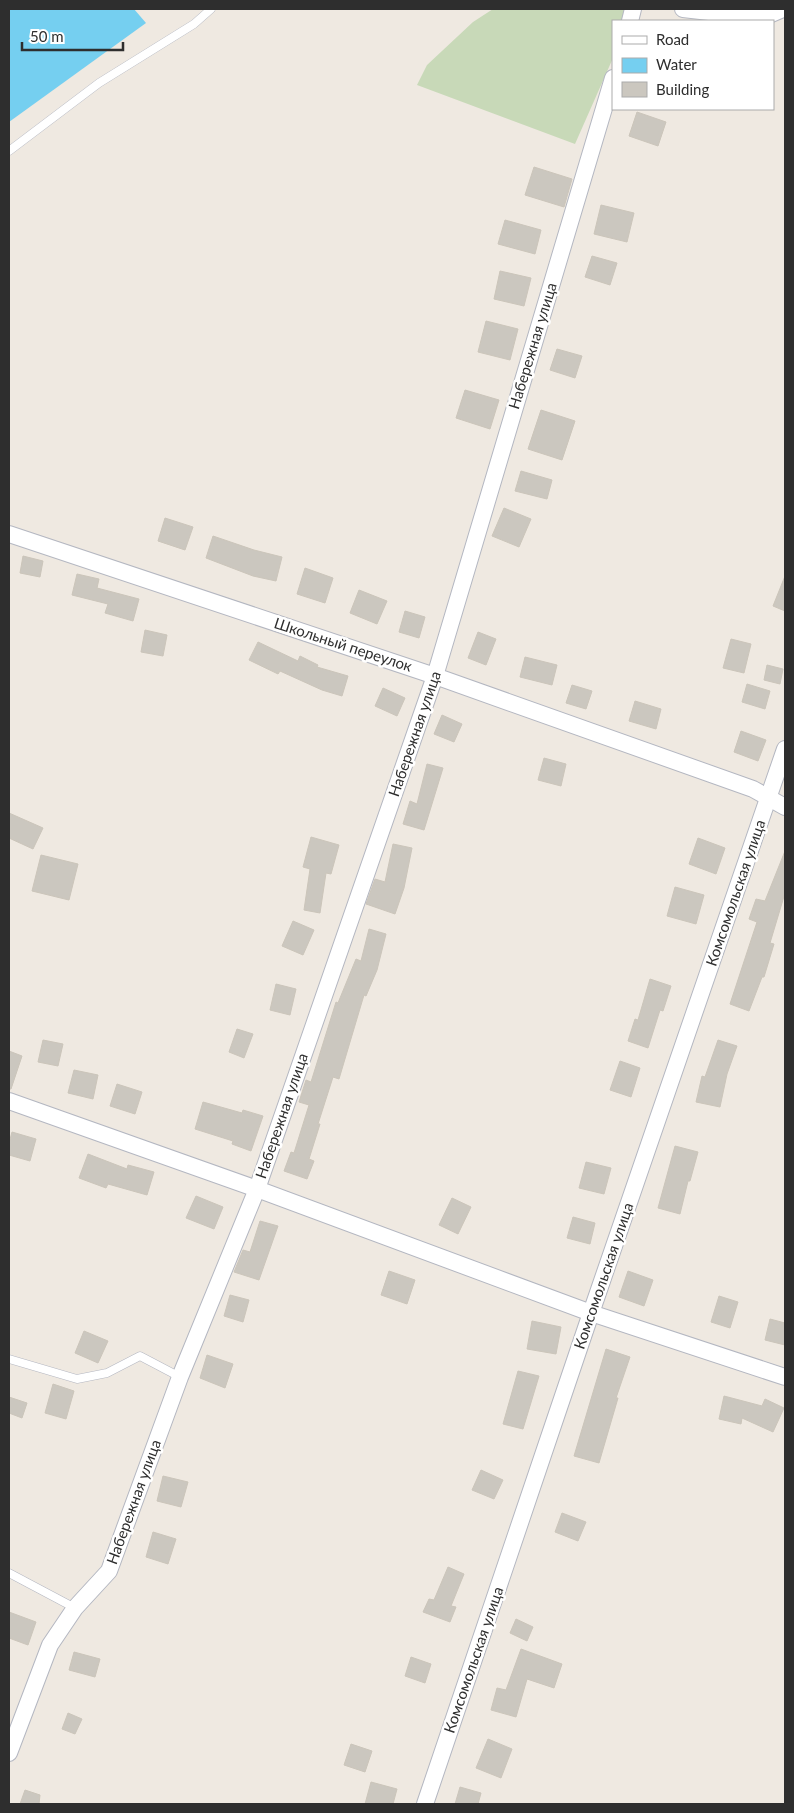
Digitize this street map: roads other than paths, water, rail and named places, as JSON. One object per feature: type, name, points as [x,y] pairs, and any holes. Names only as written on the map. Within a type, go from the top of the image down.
[{"type":"street","points":[[683,9],[762,18],[783,9]]},
{"type":"street","name":"Набережная улица","points":[[9,1753],[50,1644],[75,1608],[109,1572],[180,1377],[257,1189],[436,676],[612,81]]},
{"type":"street","name":"Школьный переулок","points":[[9,534],[436,676],[753,789],[785,807]]},
{"type":"street","name":"Комсомольская улица","points":[[425,1804],[785,749]]},
{"type":"street","points":[[9,1101],[257,1189],[591,1313],[785,1377]]},
{"type":"lane","points":[[9,151],[99,83],[194,24],[211,9]]},
{"type":"lane","points":[[9,1359],[77,1379],[107,1373],[140,1356],[180,1377]]},
{"type":"lane","points":[[9,1573],[75,1608]]},
{"type":"water","points":[[9,9],[134,9],[146,23],[9,122]]}]
